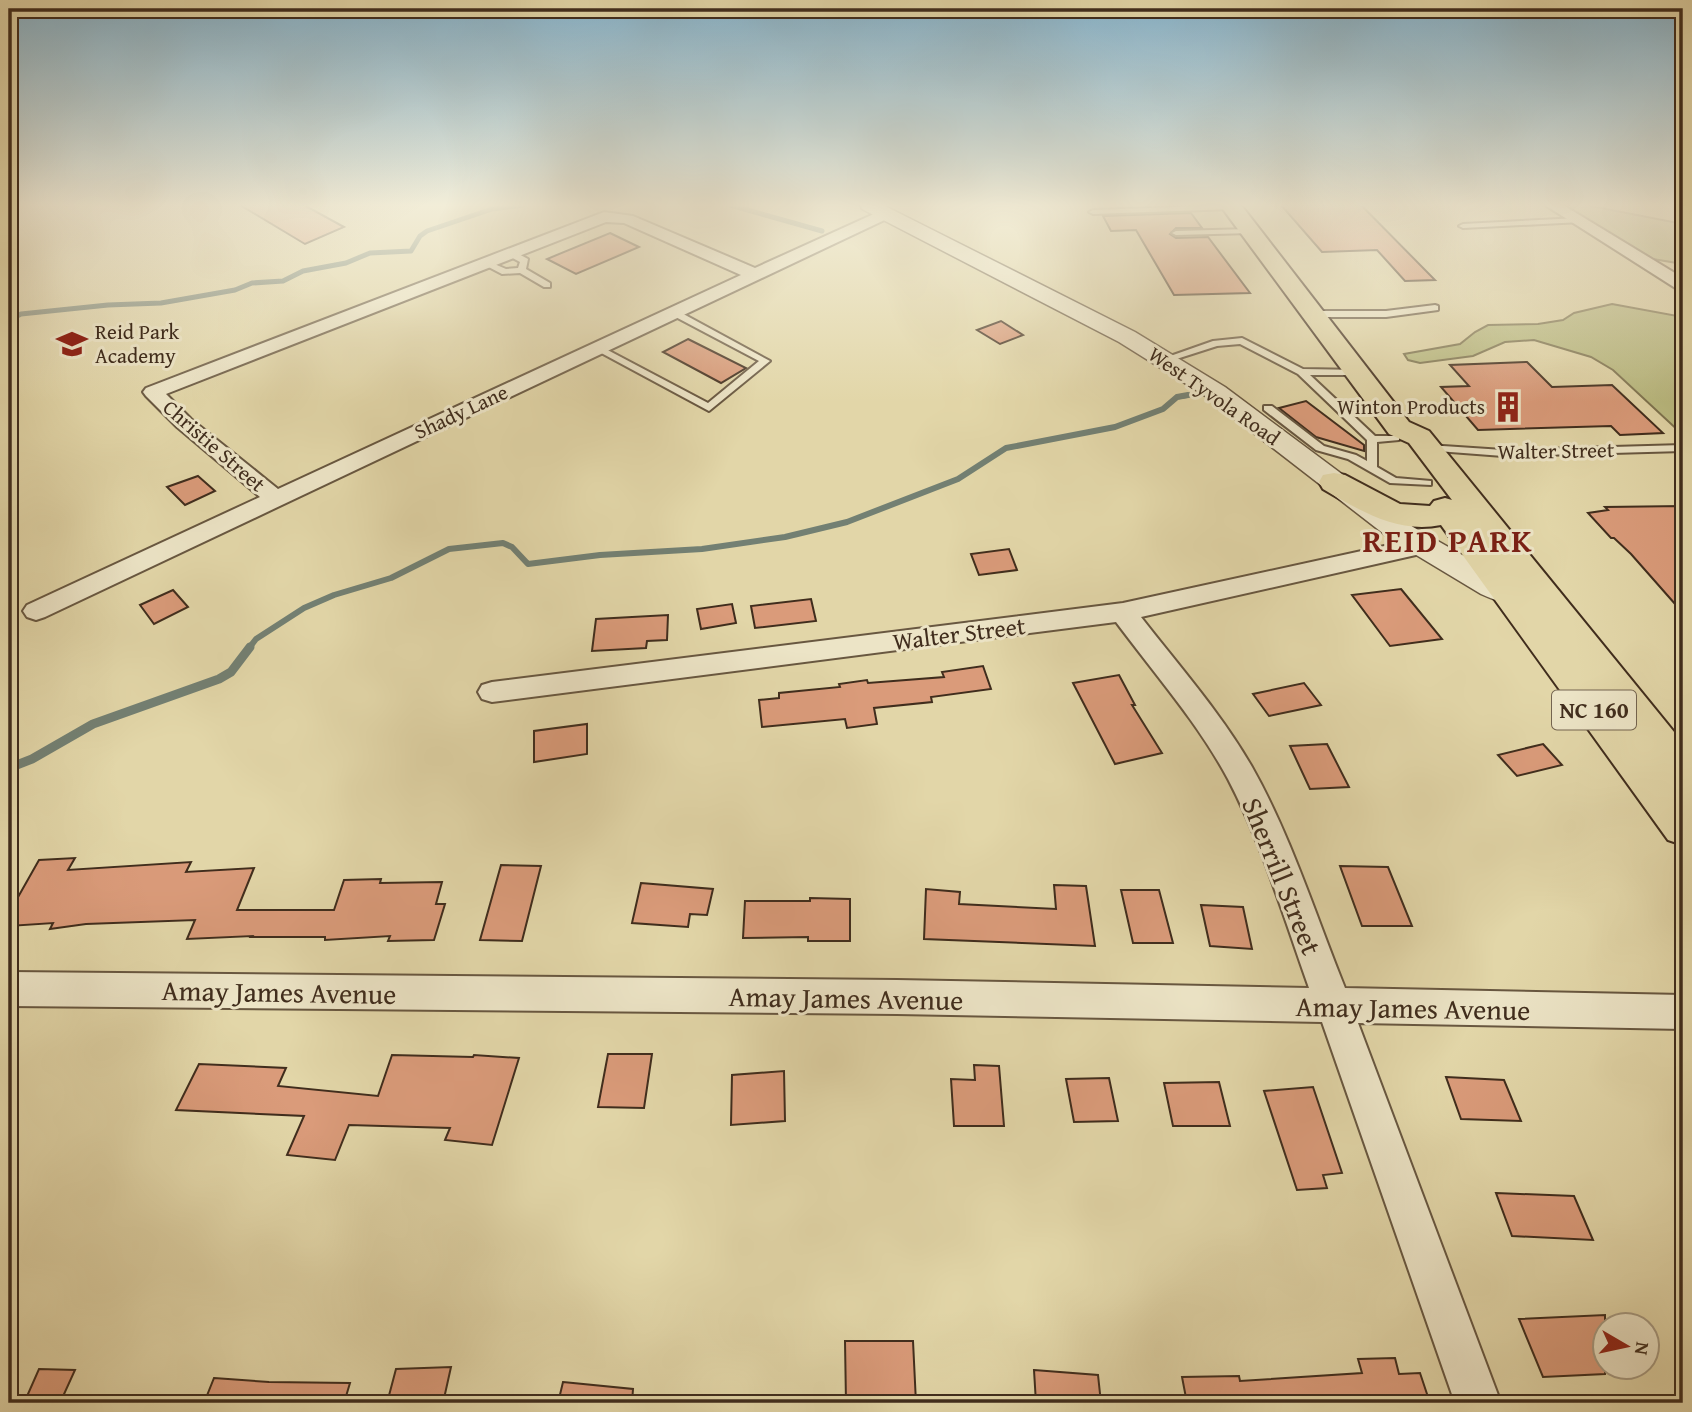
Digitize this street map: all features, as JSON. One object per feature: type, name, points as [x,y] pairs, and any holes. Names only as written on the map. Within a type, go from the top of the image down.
[{"type":"main road","name":"NC 160","points":[[1280,271],[1357,372],[1389,435],[1683,827]]},
{"type":"main road","name":"NC 160","points":[[1389,435],[1419,437],[1429,448],[1677,755]]},
{"type":"main road","points":[[1334,482],[1391,513],[1422,519],[1449,513]]},
{"type":"street","name":"Christie Street","points":[[276,499],[184,423],[153,392],[462,271]]},
{"type":"street","points":[[747,271],[754,274]]},
{"type":"street","name":"Shady Lane","points":[[36,611],[760,271]]},
{"type":"street","name":"West Tyvola Road","points":[[998,271],[1127,337],[1216,392],[1421,546],[1507,593],[1548,598]]},
{"type":"street","points":[[1660,271],[1683,285]]},
{"type":"street","name":"Walter Street","points":[[492,692],[1123,612],[1421,546]]},
{"type":"street","name":"Sherrill Street","points":[[1123,612],[1216,734],[1241,775],[1278,859],[1334,1006],[1478,1403]]},
{"type":"street","name":"Amay James Avenue","points":[[9,989],[897,997],[1683,1012]]},
{"type":"lane","points":[[523,271],[547,285]]},
{"type":"lane","points":[[1313,314],[1386,314],[1435,308]]},
{"type":"lane","points":[[597,348],[709,408],[765,361],[673,312]]},
{"type":"lane","points":[[1164,360],[1216,343],[1242,341],[1301,372],[1389,435],[1372,469]]},
{"type":"lane","points":[[1301,372],[1357,372]]},
{"type":"lane","points":[[1268,408],[1321,449],[1352,457],[1402,484],[1427,483]]},
{"type":"lane","name":"Walter Street","points":[[1429,448],[1503,453],[1683,448]]},
{"type":"green space","points":[[1612,304],[1683,317],[1683,435],[1613,370],[1591,357],[1534,340],[1505,342],[1473,356],[1420,363],[1408,360],[1404,354],[1460,344],[1488,325],[1538,324],[1563,320],[1574,313]]},
{"type":"building","points":[[1160,271],[1233,271],[1250,293],[1174,295]]},
{"type":"building","points":[[1396,271],[1426,271],[1435,280],[1405,281]]},
{"type":"building","points":[[1001,321],[1023,335],[1000,344],[977,330]]},
{"type":"building","points":[[688,339],[746,368],[721,383],[663,352]]},
{"type":"building","name":"Winton Products","points":[[1527,362],[1552,387],[1612,385],[1663,433],[1620,435],[1611,426],[1478,430],[1441,387],[1469,386],[1450,365]]},
{"type":"building","points":[[1306,401],[1364,445],[1364,451],[1316,437],[1279,408]]},
{"type":"building","points":[[198,476],[215,491],[185,505],[167,487]]},
{"type":"building","points":[[1683,506],[1683,613],[1631,554],[1611,538],[1588,513],[1608,510],[1605,507]]},
{"type":"building","points":[[1009,549],[1017,570],[979,575],[971,554]]},
{"type":"building","points":[[1401,589],[1442,639],[1390,646],[1352,595]]},
{"type":"building","points":[[173,590],[188,607],[154,624],[140,605]]},
{"type":"building","points":[[811,599],[816,621],[755,628],[751,606]]},
{"type":"building","points":[[732,604],[736,623],[701,629],[697,609]]},
{"type":"building","points":[[668,615],[667,640],[647,641],[646,648],[592,651],[596,619]]},
{"type":"building","points":[[983,666],[991,689],[931,697],[932,702],[874,708],[877,724],[847,728],[845,719],[762,727],[759,700],[779,698],[779,693],[840,687],[839,684],[867,680],[868,683],[944,677],[942,672]]},
{"type":"building","points":[[1119,675],[1135,705],[1132,705],[1162,753],[1115,764],[1073,683]]},
{"type":"building","points":[[1304,683],[1321,705],[1269,716],[1253,694]]},
{"type":"building","points":[[587,724],[587,754],[534,762],[534,731]]},
{"type":"building","points":[[1327,744],[1349,787],[1310,789],[1290,746]]},
{"type":"building","points":[[1543,744],[1562,765],[1517,776],[1498,755]]},
{"type":"building","points":[[75,858],[68,870],[191,862],[186,872],[254,868],[237,910],[334,910],[344,880],[381,879],[380,883],[442,882],[436,904],[445,904],[434,940],[388,941],[390,936],[325,940],[325,937],[252,936],[187,939],[195,920],[86,924],[50,929],[53,923],[9,926],[9,913],[39,860]]},
{"type":"building","points":[[501,865],[541,866],[522,941],[480,940]]},
{"type":"building","points":[[1340,866],[1388,867],[1412,926],[1362,926]]},
{"type":"building","points":[[641,883],[713,889],[707,915],[690,914],[688,927],[632,923]]},
{"type":"building","points":[[1054,885],[1086,886],[1095,946],[924,939],[926,889],[960,892],[959,904],[1056,909]]},
{"type":"building","points":[[1121,890],[1159,890],[1173,943],[1133,943]]},
{"type":"building","points":[[810,898],[850,899],[850,941],[808,941],[808,937],[743,938],[745,901],[810,901]]},
{"type":"building","points":[[1201,905],[1243,907],[1252,949],[1210,946]]},
{"type":"building","points":[[608,1054],[652,1054],[644,1108],[598,1107]]},
{"type":"building","points":[[392,1055],[519,1058],[492,1145],[445,1140],[450,1128],[349,1125],[335,1160],[287,1155],[304,1116],[176,1110],[199,1064],[286,1068],[278,1086],[378,1096]]},
{"type":"building","points":[[974,1065],[999,1066],[1004,1126],[954,1126],[951,1079],[975,1080]]},
{"type":"building","points":[[784,1071],[785,1121],[731,1125],[732,1075]]},
{"type":"building","points":[[1446,1077],[1504,1080],[1521,1121],[1461,1119]]},
{"type":"building","points":[[1109,1078],[1118,1121],[1074,1122],[1066,1079]]},
{"type":"building","points":[[1219,1082],[1230,1126],[1173,1126],[1164,1083]]},
{"type":"building","points":[[1313,1087],[1342,1173],[1323,1175],[1327,1188],[1297,1190],[1264,1091]]},
{"type":"building","points":[[1496,1193],[1574,1196],[1593,1240],[1512,1236]]},
{"type":"building","points":[[1590,1316],[1590,1375],[1543,1377],[1519,1319]]},
{"type":"building","points":[[845,1341],[913,1341],[916,1403],[846,1403]]},
{"type":"building","points":[[1395,1358],[1399,1374],[1420,1373],[1430,1403],[1187,1403],[1182,1377],[1239,1376],[1240,1381],[1362,1373],[1358,1359]]},
{"type":"building","points":[[451,1367],[443,1403],[387,1403],[396,1369]]},
{"type":"building","points":[[39,1369],[75,1370],[60,1403],[24,1403]]},
{"type":"building","points":[[1034,1370],[1098,1375],[1101,1403],[1036,1403]]},
{"type":"building","points":[[214,1378],[350,1383],[344,1403],[204,1403]]},
{"type":"building","points":[[563,1382],[633,1389],[632,1403],[558,1403]]},
{"type":"waterway","points":[[9,320],[21,314],[108,305],[161,303],[235,290],[252,283],[283,281],[304,271]]},
{"type":"waterway","points":[[1177,397],[1188,395]]},
{"type":"waterway","points":[[1177,397],[1190,395]]},
{"type":"waterway","points":[[249,648],[256,639],[304,608],[334,595],[391,578],[449,549],[503,543],[512,547],[528,564],[600,555],[702,549],[785,537],[847,522],[958,479],[1006,448],[1115,427],[1163,409],[1177,397]]},
{"type":"waterway","points":[[9,768],[32,759],[93,724],[219,679],[231,672],[250,647]]},
{"type":"place","name":"Reid Park Academy","points":[[72,344]]},
{"type":"place","name":"Winton Products","points":[[1508,407]]},
{"type":"district","name":"REID PARK","points":[[1448,541]]}]
